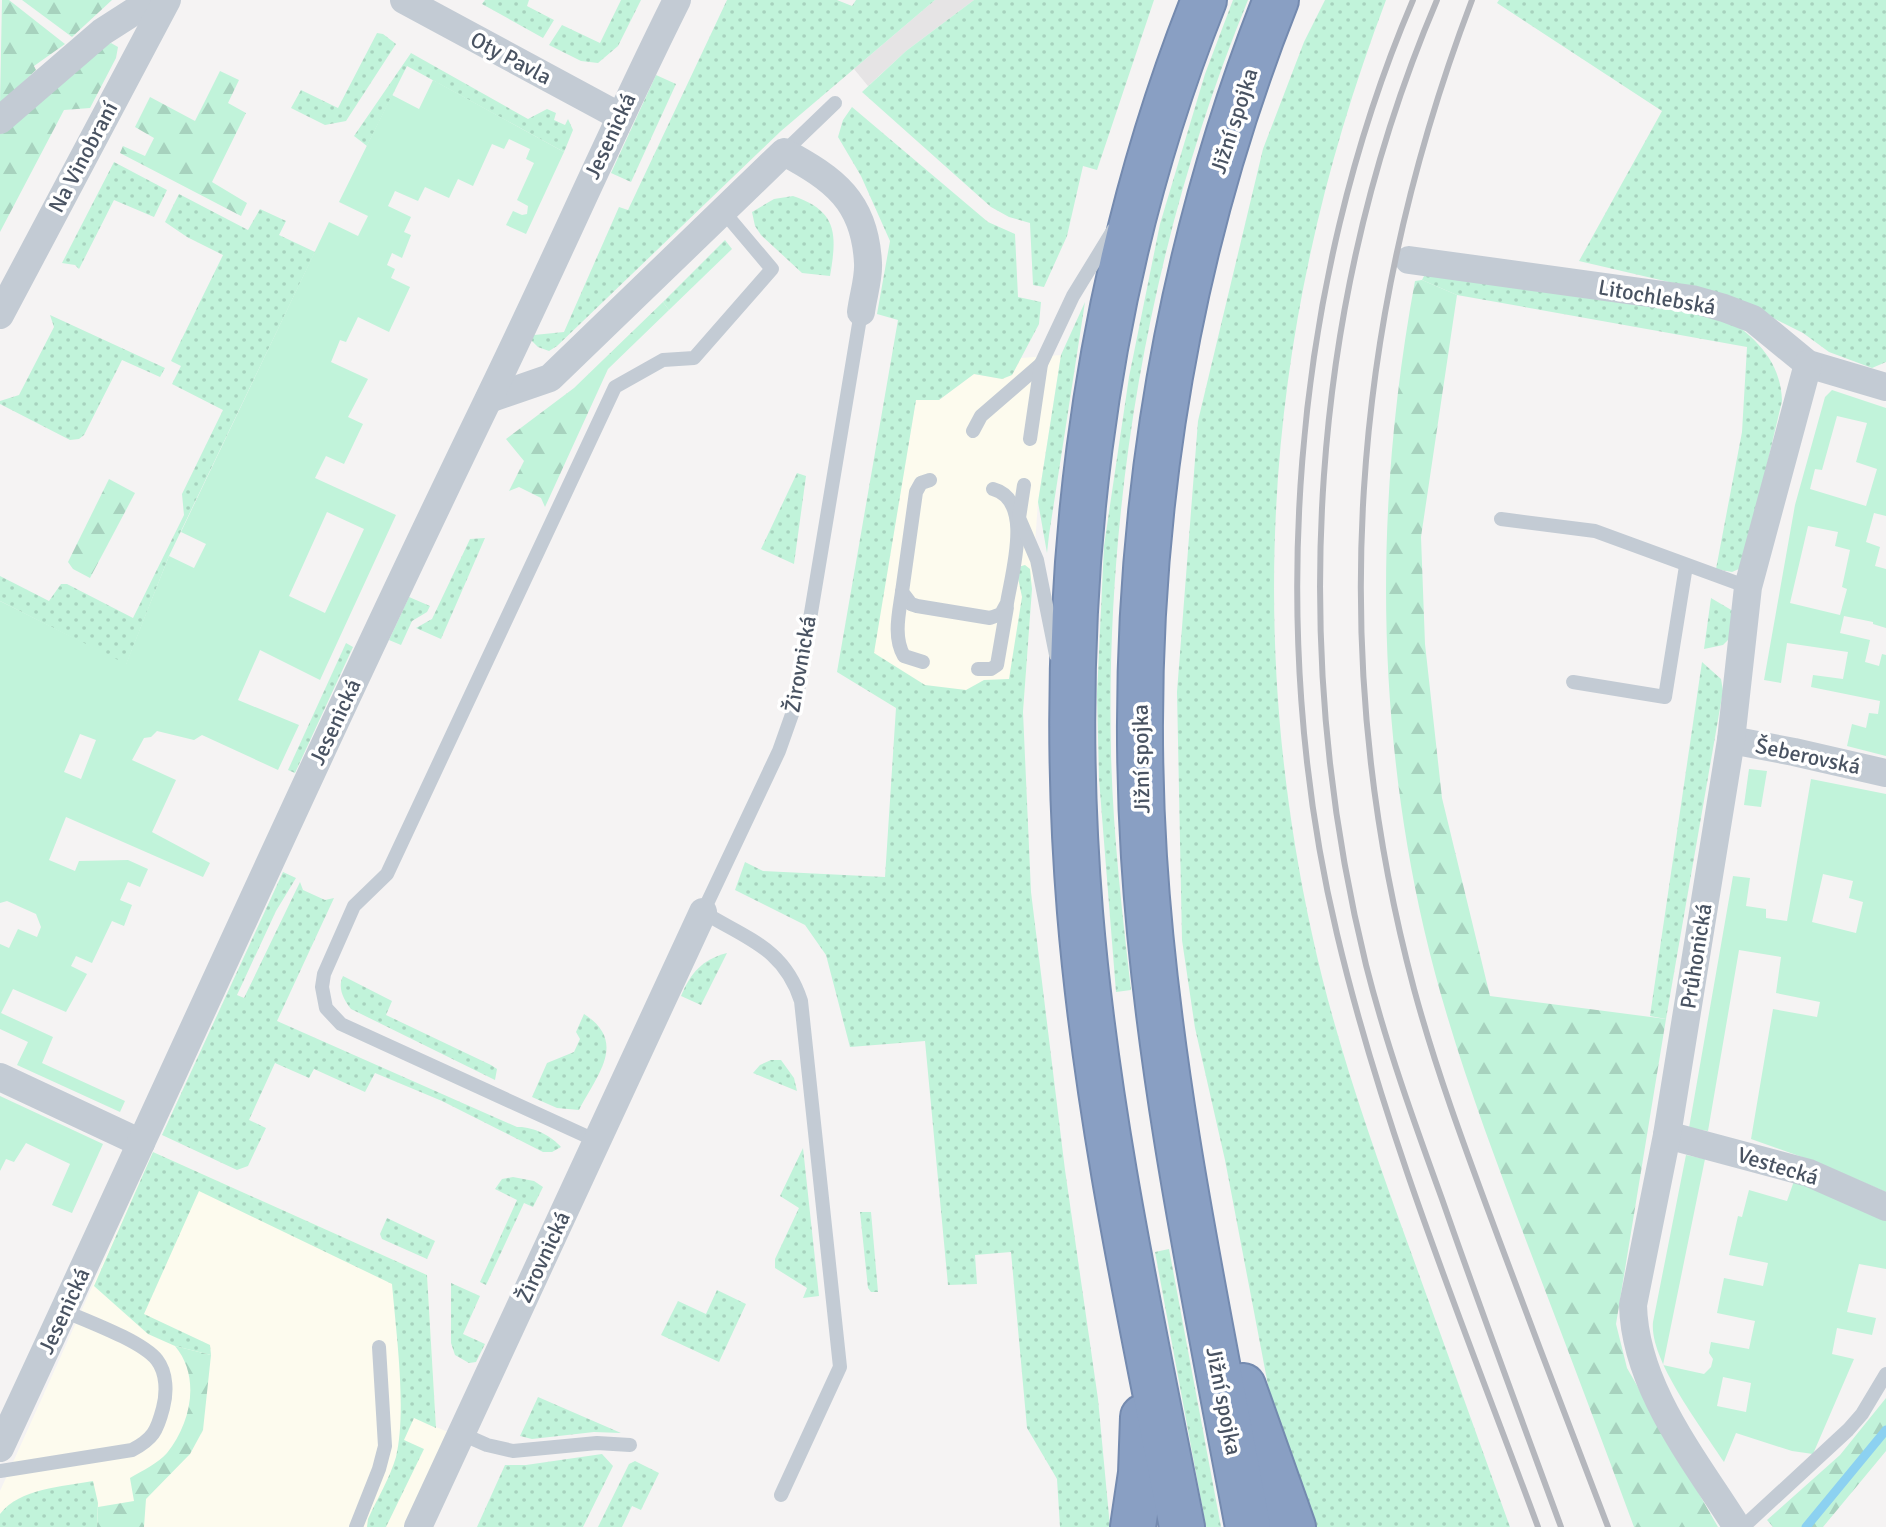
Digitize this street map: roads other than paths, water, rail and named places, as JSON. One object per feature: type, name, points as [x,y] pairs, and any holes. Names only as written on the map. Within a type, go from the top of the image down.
[{"type":"highway","points":[[1182,1527],[1123,1228],[1093,1031],[1079,898],[1071,724],[1078,556],[1089,450],[1106,344],[1144,181],[1204,0]]},
{"type":"highway","name":"Jižní spojka","points":[[1248,1527],[1196,1249],[1160,1018],[1144,860],[1139,698],[1141,616],[1158,440],[1174,346],[1220,162],[1276,0]]},
{"type":"highway","points":[[1196,1249],[1293,1527]]},
{"type":"highway","points":[[1133,1527],[1144,1421],[1141,1314]]},
{"type":"street","points":[[0,120],[102,32],[152,0]]},
{"type":"street","name":"Na Vinobraní","points":[[0,315],[167,0]]},
{"type":"street","name":"Oty Pavla","points":[[404,0],[619,116]]},
{"type":"street","name":"Jesenická","points":[[0,1448],[360,668],[489,399],[619,116],[677,0]]},
{"type":"street","points":[[489,399],[550,378],[784,152]]},
{"type":"street","name":"Žirovnická","points":[[784,152],[818,170],[844,191],[861,219],[868,264],[861,312]]},
{"type":"street","name":"Litochlebská","points":[[1409,260],[1692,299],[1753,319],[1808,364],[1885,387]]},
{"type":"street","name":"Průhonická","points":[[1737,1527],[1662,1405],[1640,1351],[1633,1321],[1635,1289],[1667,1135],[1731,740],[1748,587],[1808,364]]},
{"type":"street","name":"Šeberovská","points":[[1731,740],[1886,773]]},
{"type":"street","name":"Žirovnická","points":[[418,1527],[703,912]]},
{"type":"street","points":[[0,1077],[141,1143]]},
{"type":"street","name":"Vestecká","points":[[1667,1135],[1809,1173],[1886,1207]]},
{"type":"lane","points":[[784,152],[835,103]]},
{"type":"lane","points":[[1030,439],[1041,364],[1073,296],[1144,181]]},
{"type":"lane","points":[[597,1141],[362,1035],[332,1016],[326,1008],[322,987],[329,960],[354,906],[387,874],[615,387],[663,360],[694,358],[772,269],[723,211]]},
{"type":"lane","name":"Žirovnická","points":[[703,912],[779,751],[796,703],[861,312]]},
{"type":"lane","points":[[973,431],[981,416],[1041,364]]},
{"type":"lane","points":[[923,662],[904,656],[899,648],[897,630],[916,492],[921,483],[930,480]]},
{"type":"lane","points":[[978,669],[991,669],[997,665],[1024,485]]},
{"type":"lane","points":[[993,489],[1008,497],[1037,560],[1071,724]]},
{"type":"lane","points":[[1501,519],[1595,531],[1748,587]]},
{"type":"lane","points":[[1573,682],[1665,697],[1686,566]]},
{"type":"lane","points":[[902,592],[911,604],[917,606],[990,618],[1001,614],[1007,603]]},
{"type":"lane","points":[[703,912],[774,955],[787,967],[801,1001],[840,1367],[781,1495]]},
{"type":"lane","points":[[0,1471],[132,1450],[148,1442],[160,1421],[165,1400],[165,1377],[158,1361],[144,1348],[64,1311]]},
{"type":"lane","points":[[356,1527],[385,1446],[379,1347]]},
{"type":"lane","points":[[1743,1527],[1848,1430],[1862,1414],[1886,1374]]},
{"type":"lane","points":[[462,1434],[487,1445],[513,1451],[597,1443],[630,1445]]},
{"type":"waterway","points":[[1806,1527],[1886,1430]]},
{"type":"railway","points":[[1413,0],[1372,110],[1340,224],[1316,341],[1302,461],[1297,581],[1301,701],[1315,819],[1337,934],[1356,1010],[1428,1234],[1538,1527]]},
{"type":"railway","points":[[1437,0],[1394,115],[1361,234],[1337,354],[1324,476],[1320,599],[1326,722],[1341,844],[1366,965],[1382,1024],[1421,1141],[1561,1527]]},
{"type":"railway","points":[[1472,0],[1431,121],[1399,243],[1377,366],[1364,490],[1361,614],[1368,739],[1386,864],[1423,1021],[1475,1176],[1608,1527]]}]
